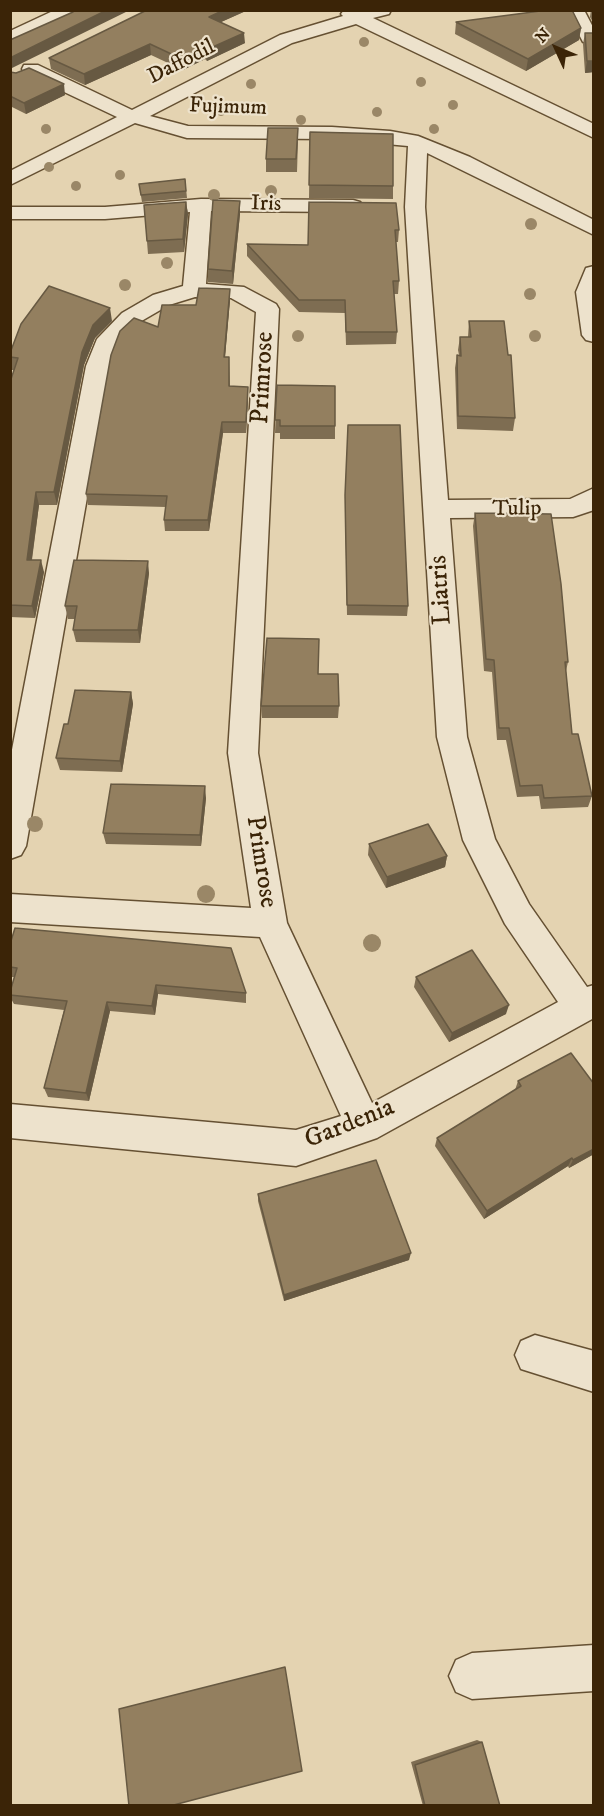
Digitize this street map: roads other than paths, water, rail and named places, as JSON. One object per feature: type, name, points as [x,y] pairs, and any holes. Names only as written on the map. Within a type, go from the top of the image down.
[{"type":"street","points":[[10,38],[70,10]]},
{"type":"street","name":"Daffodil","points":[[10,179],[285,39],[351,14],[383,10]]},
{"type":"street","points":[[575,10],[589,38]]},
{"type":"street","points":[[351,14],[594,132]]},
{"type":"street","points":[[10,80],[51,60]]},
{"type":"street","name":"Fujimum","points":[[31,69],[130,116],[187,132],[332,133],[390,136],[418,142],[463,161],[594,229]]},
{"type":"street","name":"Liatris","points":[[418,142],[403,207],[437,509],[452,737],[479,840],[517,914],[587,1004]]},
{"type":"street","points":[[194,291],[201,205]]},
{"type":"street","name":"Iris","points":[[10,213],[105,213],[201,205],[367,207]]},
{"type":"street","points":[[594,273],[587,292],[594,335]]},
{"type":"street","name":"Primrose","points":[[10,846],[98,366],[109,339],[130,318],[161,300],[194,291],[236,292],[268,309],[243,753],[270,923],[364,1126]]},
{"type":"street","name":"Tulip","points":[[437,509],[573,508],[594,497]]},
{"type":"street","name":"Primrose","points":[[10,908],[270,923]]},
{"type":"street","name":"Gardenia","points":[[10,1121],[296,1148],[364,1126],[587,1004]]},
{"type":"street","points":[[535,1355],[594,1372]]},
{"type":"street","points":[[472,1676],[594,1668]]}]
